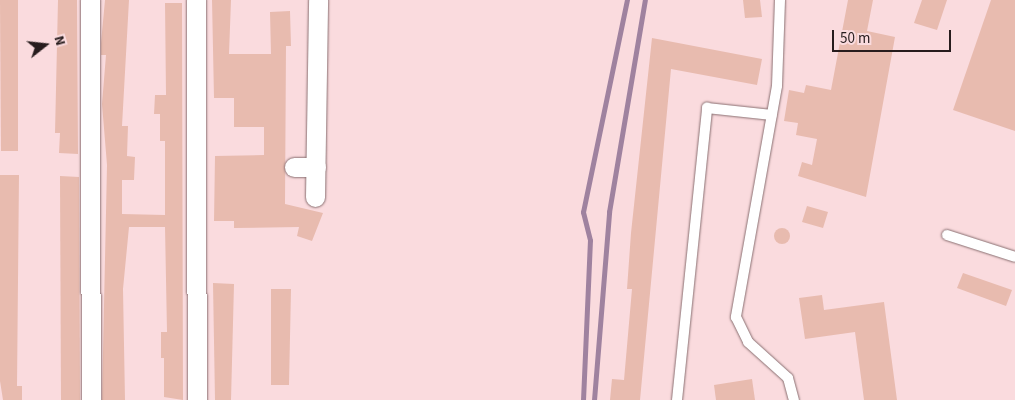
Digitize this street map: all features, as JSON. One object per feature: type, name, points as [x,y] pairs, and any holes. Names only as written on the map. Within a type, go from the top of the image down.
[{"type":"street","points":[[90,0],[91,400]]},
{"type":"street","points":[[196,0],[197,400]]},
{"type":"street","points":[[315,197],[318,0]]},
{"type":"street","points":[[294,167],[316,167]]},
{"type":"lane","points":[[780,0],[772,115],[736,317],[748,342],[788,378],[794,400]]},
{"type":"lane","points":[[677,400],[706,108],[772,115]]},
{"type":"lane","points":[[947,235],[1015,256]]},
{"type":"building","points":[[0,0],[18,0],[18,151],[1,151]]},
{"type":"building","points":[[58,0],[77,0],[78,154],[59,153],[60,133],[55,133]]},
{"type":"building","points":[[105,0],[129,0],[122,126],[128,126],[127,156],[135,157],[134,180],[122,180],[122,214],[165,215],[165,141],[160,141],[160,114],[154,114],[155,95],[166,95],[165,3],[182,3],[183,400],[164,397],[164,358],[161,358],[161,332],[167,332],[165,227],[129,227],[123,289],[125,400],[102,400],[107,165],[102,104],[106,55],[101,55],[101,43]]},
{"type":"building","points":[[212,0],[231,0],[229,54],[271,54],[270,12],[290,11],[291,46],[286,46],[285,204],[323,213],[312,241],[297,236],[299,227],[234,228],[234,221],[214,221],[215,156],[264,155],[264,127],[234,127],[234,98],[214,98]]},
{"type":"building","points":[[743,0],[760,0],[762,17],[745,18]]},
{"type":"building","points":[[848,0],[873,0],[867,31],[895,37],[866,197],[798,176],[802,162],[812,165],[817,139],[796,135],[798,123],[784,121],[789,90],[804,93],[806,85],[831,90]]},
{"type":"building","points":[[922,0],[947,0],[937,30],[914,23]]},
{"type":"building","points":[[991,0],[1015,0],[1015,131],[953,110]]},
{"type":"building","points":[[652,38],[762,59],[757,85],[671,69],[640,400],[610,400],[612,379],[624,380],[632,289],[627,289],[631,233]]},
{"type":"building","points":[[0,175],[19,175],[17,386],[22,386],[22,400],[3,400],[0,381]]},
{"type":"building","points":[[60,176],[79,177],[80,400],[61,400]]},
{"type":"building","points":[[807,206],[828,212],[823,228],[802,222]]},
{"type":"building","points":[[782,228],[790,236],[782,244],[774,236]]},
{"type":"building","points":[[963,273],[1012,290],[1006,306],[957,288]]},
{"type":"building","points":[[213,283],[234,284],[231,400],[215,400]]},
{"type":"building","points":[[271,289],[291,289],[289,385],[271,385]]},
{"type":"building","points":[[822,295],[824,310],[884,302],[897,400],[864,400],[855,332],[805,339],[799,298]]},
{"type":"building","points":[[752,379],[755,400],[716,400],[714,385]]},
{"type":"waterway","points":[[583,400],[590,240],[583,212],[627,0]]},
{"type":"waterway","points":[[594,400],[609,212],[645,0]]}]
